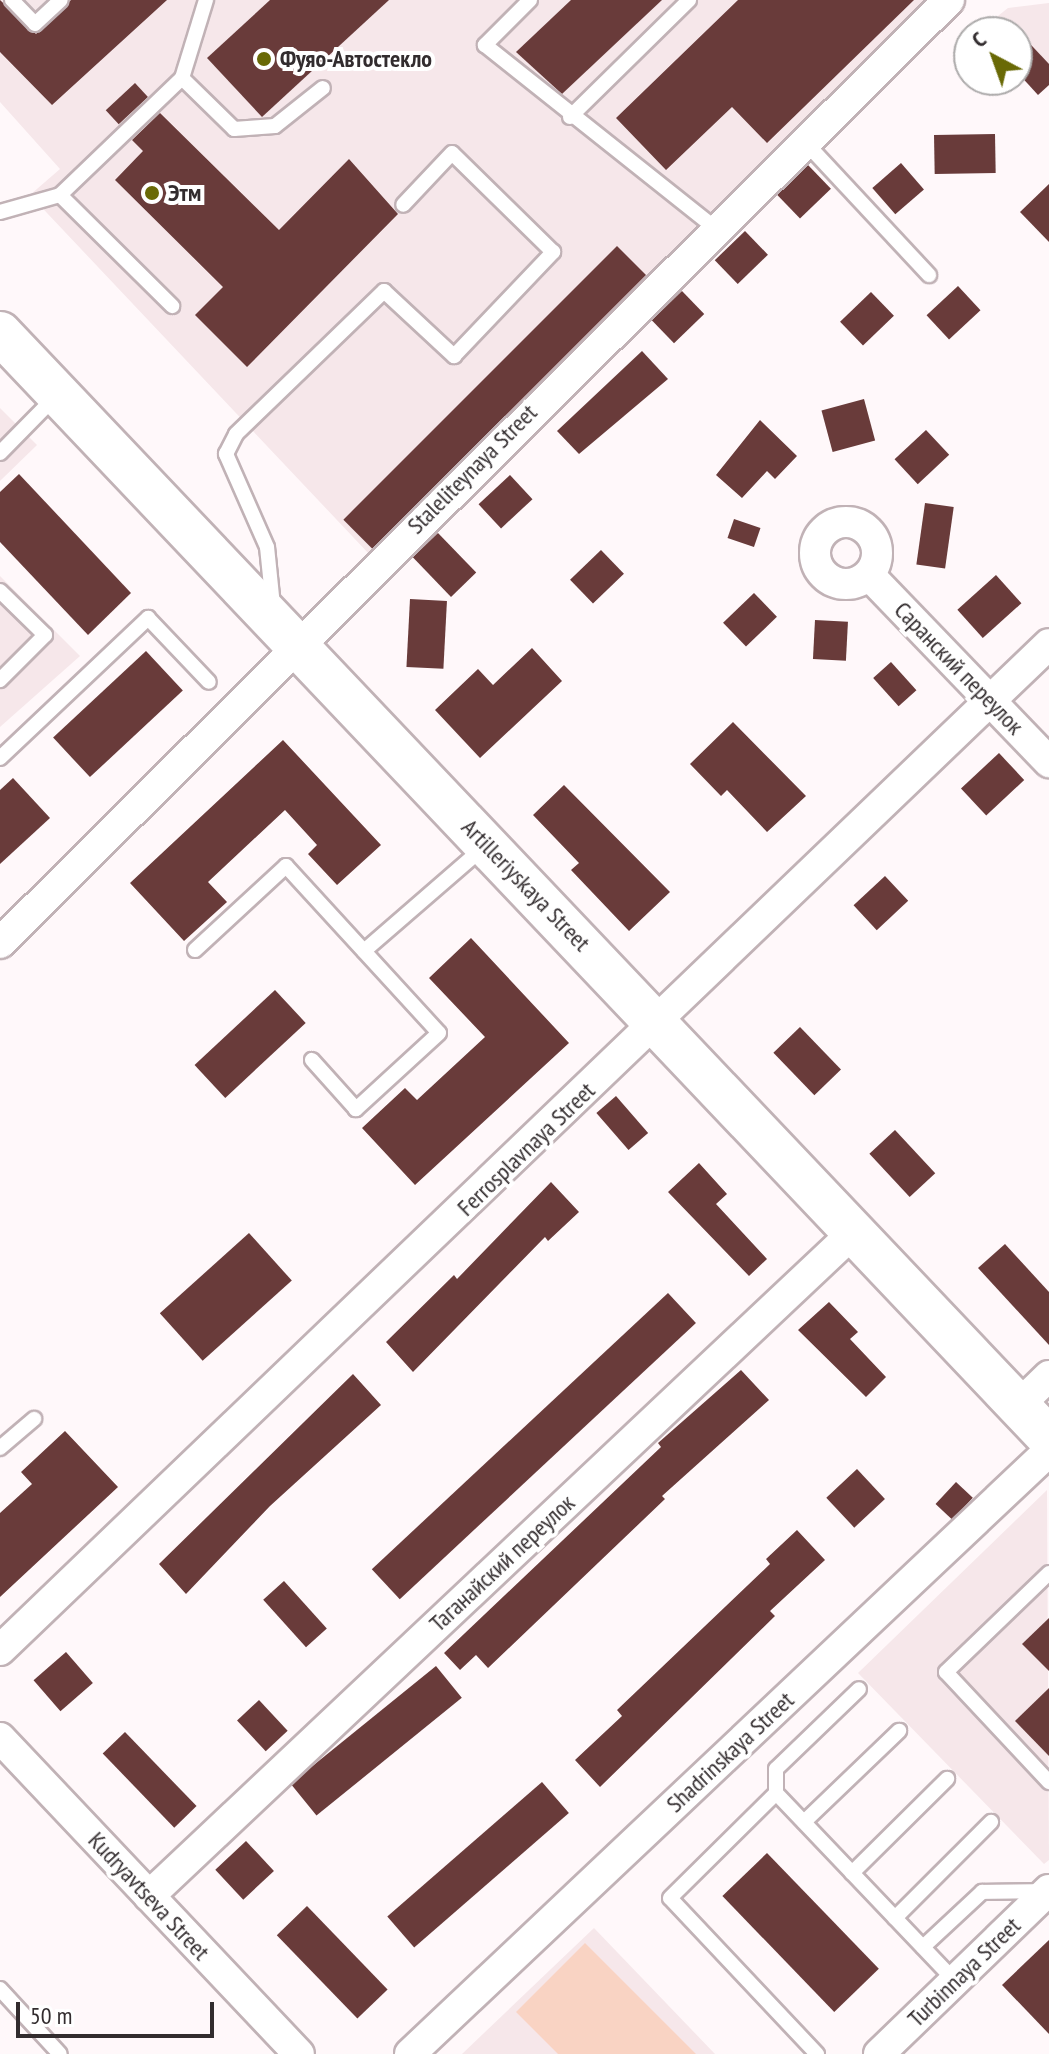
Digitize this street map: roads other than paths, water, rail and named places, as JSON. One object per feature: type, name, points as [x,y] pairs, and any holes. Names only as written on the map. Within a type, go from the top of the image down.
[{"type":"street","name":"Staleliteynaya Street","points":[[0,943],[285,633],[715,228],[949,0]]},
{"type":"street","name":"Artilleriyskaya Street","points":[[0,333],[1049,1438]]},
{"type":"street","name":"Саранский переулок","points":[[869,575],[1049,762]]},
{"type":"street","name":"Ferrosplavnaya Street","points":[[0,1650],[658,1023],[1049,644]]},
{"type":"street","name":"Таганайский переулок","points":[[149,1896],[855,1231]]},
{"type":"street","points":[[1018,1406],[1049,1376]]},
{"type":"street","name":"Shadrinskaya Street","points":[[410,2054],[1049,1451]]},
{"type":"street","name":"Kudryavtseva Street","points":[[0,1738],[299,2054]]},
{"type":"street","name":"Turbinnaya Street","points":[[879,2054],[1048,1891]]},
{"type":"lane","points":[[12,0],[35,24],[61,0]]},
{"type":"lane","points":[[0,212],[60,195],[182,78],[206,0]]},
{"type":"lane","points":[[530,0],[485,45],[570,117],[715,228]]},
{"type":"lane","points":[[570,117],[689,0]]},
{"type":"lane","points":[[182,78],[234,129],[275,126],[323,88]]},
{"type":"lane","points":[[805,142],[929,275]]},
{"type":"lane","points":[[285,633],[267,547],[226,454],[236,434],[384,291],[454,356],[553,252],[452,153],[403,205]]},
{"type":"lane","points":[[60,195],[172,306]]},
{"type":"lane","points":[[0,453],[58,394]]},
{"type":"lane","points":[[0,591],[45,635],[0,680]]},
{"type":"lane","points":[[0,758],[148,618],[209,682]]},
{"type":"lane","points":[[364,951],[487,844]]},
{"type":"lane","points":[[195,950],[286,866],[439,1033],[356,1109],[312,1060]]},
{"type":"lane","points":[[0,1448],[34,1419]]},
{"type":"lane","points":[[1049,1573],[946,1672],[1049,1782]]},
{"type":"lane","points":[[859,1689],[776,1769],[776,1793],[955,1981]]},
{"type":"lane","points":[[804,1822],[899,1731]]},
{"type":"lane","points":[[852,1873],[947,1779]]},
{"type":"lane","points":[[776,1793],[670,1898],[817,2054]]},
{"type":"lane","points":[[895,1918],[991,1822]]},
{"type":"lane","points":[[923,1947],[982,1892],[1048,1891]]},
{"type":"lane","points":[[0,1989],[60,2054]]},
{"type":"place","name":"Фуяо-Автостекло","points":[[264,59]]},
{"type":"place","name":"Этм","points":[[152,193]]}]
